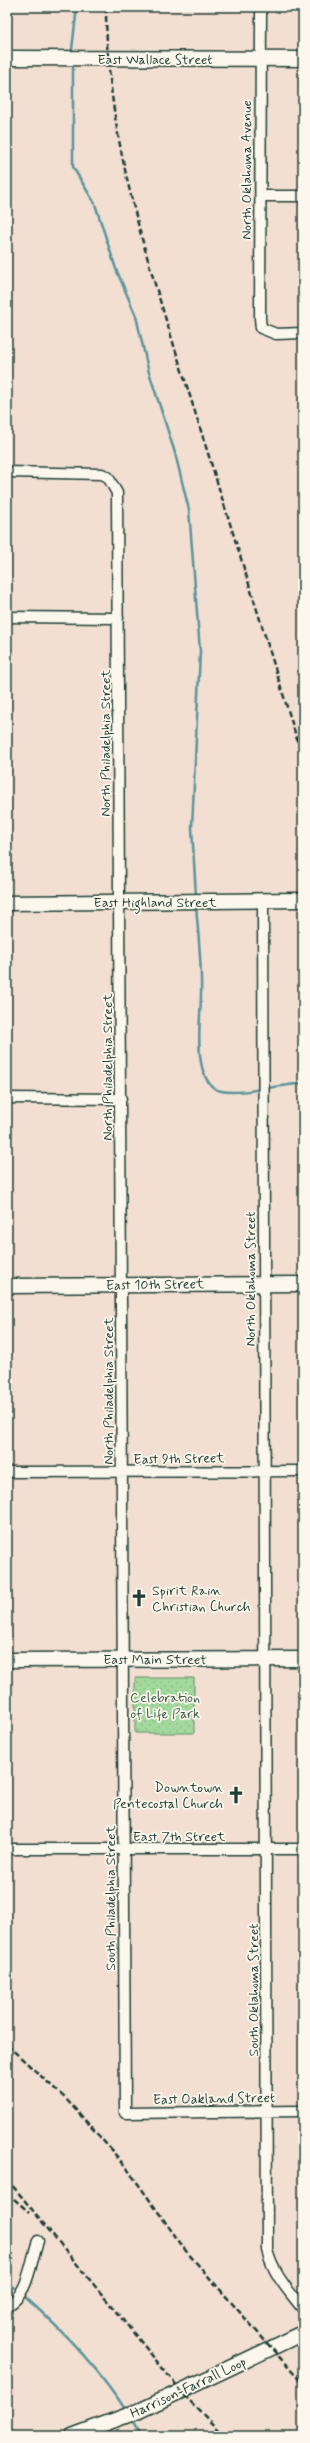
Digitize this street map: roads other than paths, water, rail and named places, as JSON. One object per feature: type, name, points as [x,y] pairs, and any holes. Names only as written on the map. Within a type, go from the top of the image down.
[{"type":"street","name":"North Oklahoma Avenue","points":[[261,7],[261,328],[265,331],[276,334],[303,333]]},
{"type":"street","name":"East Wallace Street","points":[[7,58],[303,59]]},
{"type":"street","points":[[261,196],[303,196]]},
{"type":"street","name":"North Philadelphia Street","points":[[7,472],[95,472],[108,477],[116,493],[120,902],[123,1660]]},
{"type":"street","points":[[7,617],[118,618]]},
{"type":"street","name":"North Oklahoma Street","points":[[263,900],[264,1472],[266,1659]]},
{"type":"street","name":"East Highland Street","points":[[7,903],[303,900]]},
{"type":"street","points":[[7,1098],[121,1099]]},
{"type":"street","name":"East 10th Street","points":[[7,1286],[303,1284]]},
{"type":"street","name":"East 9th Street","points":[[7,1472],[122,1473],[303,1471]]},
{"type":"street","name":"South Oklahoma Street","points":[[266,1659],[265,1849],[268,2111],[267,2250],[271,2265],[280,2280],[303,2309]]},
{"type":"street","name":"East Main Street","points":[[7,1660],[303,1659]]},
{"type":"street","name":"South Philadelphia Street","points":[[123,1660],[125,2113]]},
{"type":"street","name":"East 7th Street","points":[[7,1849],[303,1849]]},
{"type":"street","name":"East Oakland Street","points":[[125,2113],[303,2111]]},
{"type":"street","points":[[7,2306],[17,2301],[24,2288],[38,2241]]},
{"type":"street","name":"Harrison-Farrall Loop","points":[[72,2436],[138,2411],[303,2333]]},
{"type":"street","name":"Harrison-Farrall Loop","points":[[101,2436],[132,2424],[303,2344]]},
{"type":"waterway","points":[[72,49],[77,7]]},
{"type":"waterway","points":[[73,68],[73,167],[95,204],[116,269],[136,316],[148,369],[175,453],[189,510],[200,651],[192,828],[196,896]]},
{"type":"waterway","points":[[196,905],[201,972],[199,1044],[203,1070],[207,1080],[214,1088],[218,1090],[237,1092],[262,1089]]},
{"type":"waterway","points":[[267,1088],[303,1083]]},
{"type":"waterway","points":[[7,2281],[17,2290]]},
{"type":"waterway","points":[[25,2297],[80,2351],[105,2380],[127,2412]]},
{"type":"waterway","points":[[131,2419],[142,2436]]},
{"type":"railway","points":[[106,7],[108,57],[114,106],[122,155],[133,204],[160,300],[303,759]]},
{"type":"railway","points":[[7,2045],[66,2099],[93,2129],[126,2167],[186,2251],[303,2384]]},
{"type":"railway","points":[[7,2179],[187,2398],[224,2436]]},
{"type":"railway","points":[[7,2193],[29,2212]]},
{"type":"place","name":"Spirit Rain Christian Church","points":[[139,1598]]},
{"type":"place","name":"Downtown Pentecostal Church","points":[[236,1795]]},
{"type":"park label","name":"Celebration of Life Park","points":[[165,1706]]}]
